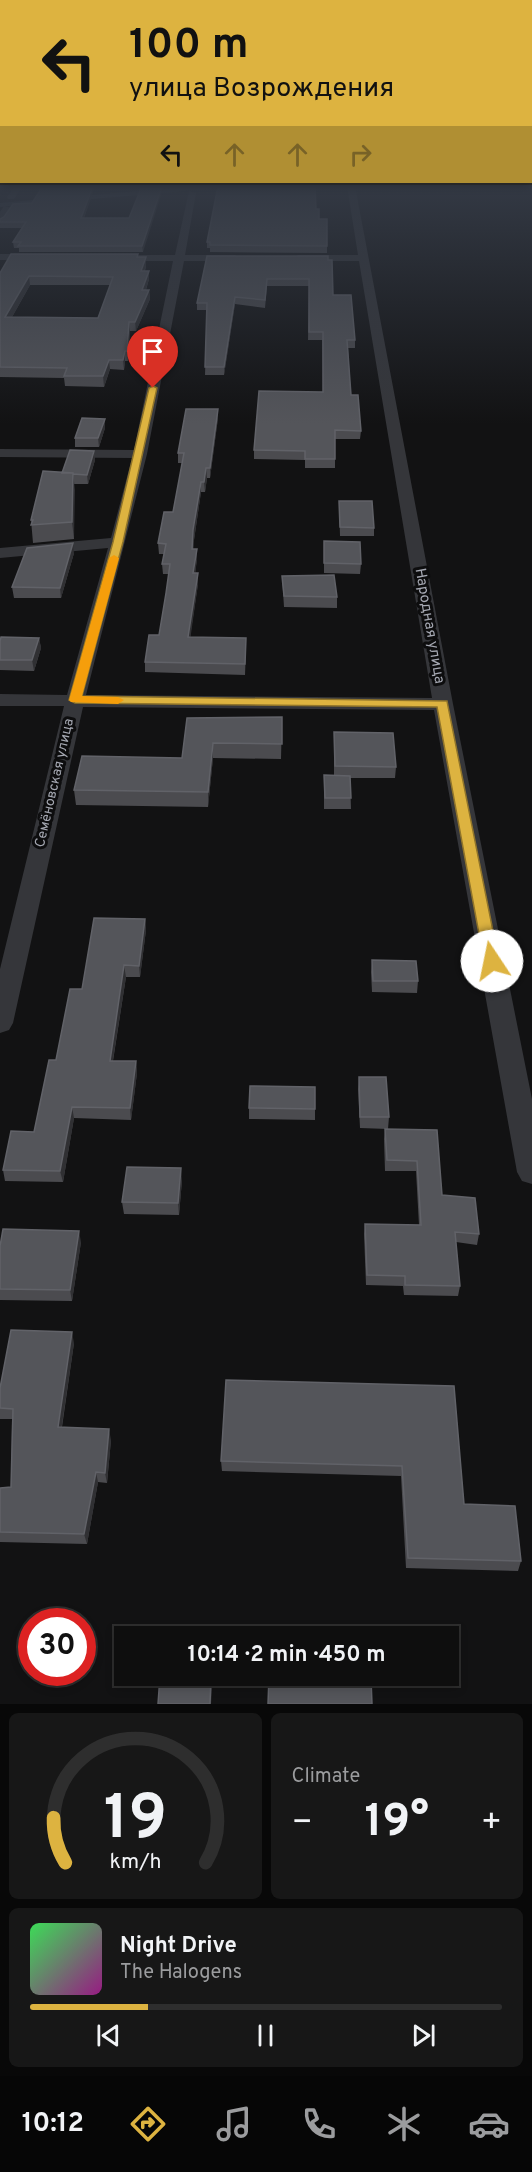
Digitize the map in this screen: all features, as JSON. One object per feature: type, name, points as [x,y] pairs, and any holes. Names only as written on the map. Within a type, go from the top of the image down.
[{"type":"street","name":"Семёновская улица","points":[[0,1023],[75,700],[140,454],[178,266]]},
{"type":"street","name":"Народная улица","points":[[364,266],[442,704],[532,1172]]},
{"type":"street","points":[[0,453],[140,454]]},
{"type":"street","points":[[0,553],[118,542]]},
{"type":"street","points":[[0,700],[442,704]]},
{"type":"building","points":[[4,266],[143,266],[141,271],[149,271],[142,290],[149,290],[135,322],[129,322],[127,351],[125,351],[123,360],[109,360],[103,376],[64,376],[67,368],[0,367],[0,273]],"holes":[[[29,276],[113,277],[98,318],[5,317]]]},
{"type":"building","points":[[205,266],[332,266],[333,295],[351,295],[355,340],[347,340],[351,395],[358,395],[361,431],[335,430],[335,459],[305,459],[305,451],[254,450],[259,391],[323,392],[323,332],[309,332],[309,279],[267,279],[265,300],[235,297],[224,367],[205,367],[207,303],[197,303]]},
{"type":"building","points":[[186,409],[218,409],[210,468],[206,468],[204,482],[201,482],[193,530],[192,549],[197,549],[193,573],[198,573],[188,637],[246,638],[245,664],[145,662],[149,635],[159,635],[166,593],[170,564],[162,564],[166,544],[158,543],[164,512],[173,512],[184,453],[178,453]]},
{"type":"building","points":[[82,418],[105,419],[98,438],[75,438]]},
{"type":"building","points":[[70,450],[94,451],[87,475],[62,473]]},
{"type":"building","points":[[43,471],[73,473],[72,522],[31,525]]},
{"type":"building","points":[[339,501],[372,501],[374,528],[340,527]]},
{"type":"building","points":[[324,541],[360,542],[361,564],[324,563]]},
{"type":"building","points":[[73,543],[60,588],[12,587],[27,548]]},
{"type":"building","points":[[334,575],[337,597],[284,596],[282,576]]},
{"type":"building","points":[[1,637],[39,638],[32,660],[0,660]]},
{"type":"building","points":[[282,717],[282,744],[213,743],[208,792],[74,790],[82,756],[182,758],[187,718]]},
{"type":"building","points":[[334,732],[393,733],[396,767],[335,766]]},
{"type":"building","points":[[324,775],[350,776],[351,798],[325,798]]},
{"type":"building","points":[[94,918],[145,919],[139,966],[124,965],[110,1061],[136,1061],[130,1108],[72,1107],[60,1171],[3,1170],[11,1131],[34,1132],[49,1060],[56,1060],[70,989],[82,989]]},
{"type":"building","points":[[372,960],[416,961],[418,981],[373,981]]},
{"type":"building","points":[[359,1077],[386,1077],[389,1117],[360,1117]]},
{"type":"building","points":[[250,1086],[315,1087],[315,1109],[249,1108]]},
{"type":"building","points":[[385,1129],[437,1130],[442,1195],[475,1198],[479,1234],[455,1232],[460,1286],[405,1285],[405,1276],[367,1275],[365,1224],[421,1225],[417,1161],[387,1160]]},
{"type":"building","points":[[127,1167],[181,1168],[178,1203],[122,1202]]},
{"type":"building","points":[[3,1229],[79,1231],[70,1290],[0,1289],[0,1246]]},
{"type":"building","points":[[11,1330],[72,1332],[58,1427],[109,1429],[105,1473],[96,1472],[84,1534],[0,1532],[0,1488],[11,1487],[13,1409],[0,1408],[0,1388]]},
{"type":"building","points":[[226,1380],[454,1386],[464,1504],[515,1506],[521,1561],[408,1558],[402,1466],[221,1461]]},
{"type":"building","points":[[159,1686],[211,1686],[210,1704],[158,1704]]},
{"type":"building","points":[[269,1686],[371,1686],[372,1704],[268,1704]]},
{"type":"slow traffic","points":[[114,558],[75,700],[118,700]]},
{"type":"route","points":[[153,388],[140,454],[118,542],[75,700],[442,704],[492,961]]}]
